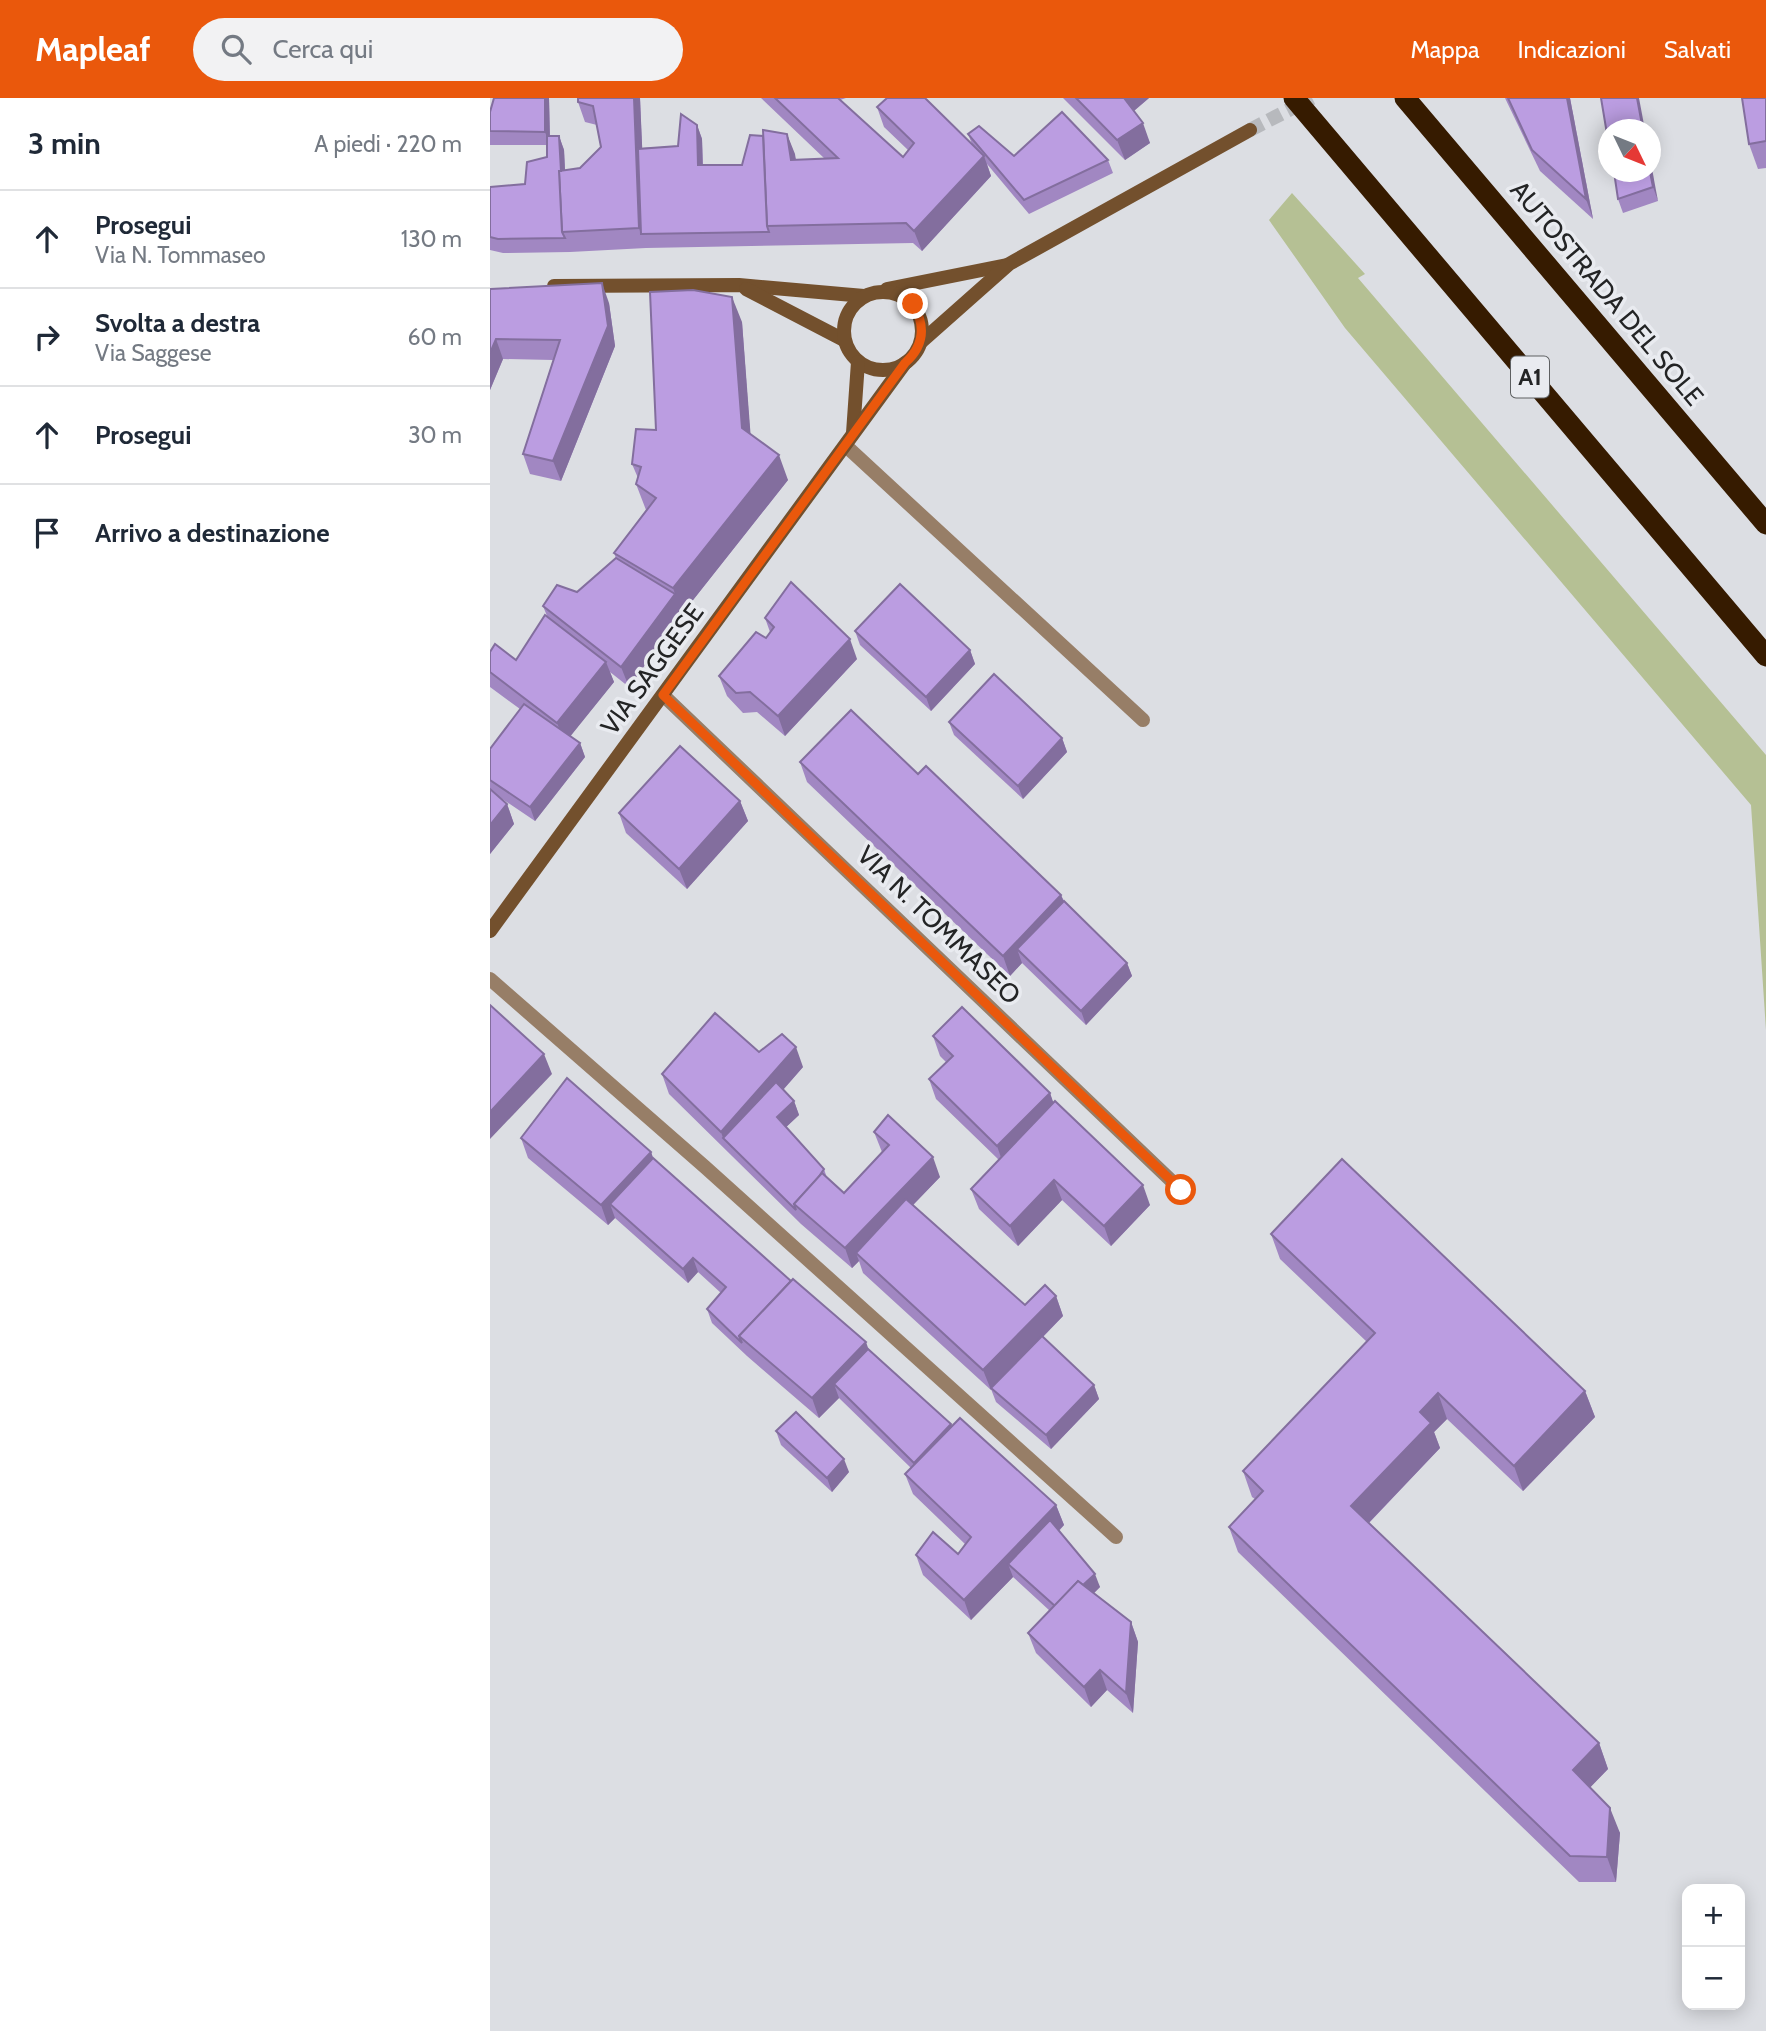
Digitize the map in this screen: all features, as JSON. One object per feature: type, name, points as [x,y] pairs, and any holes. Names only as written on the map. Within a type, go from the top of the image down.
[{"type":"highway","name":"A1","points":[[1294,98],[1766,656]]},
{"type":"highway","name":"AUTOSTRADA DEL SOLE","points":[[1405,98],[1766,524]]},
{"type":"main road","points":[[739,285],[844,340],[858,362],[881,370],[905,363],[915,354],[921,342],[1009,264],[1250,130]]},
{"type":"main road","points":[[844,340],[847,315],[870,294],[1009,264]]},
{"type":"main road","points":[[541,288],[580,284],[739,285],[902,296],[913,304],[920,316],[921,342]]},
{"type":"main road","points":[[849,440],[858,362]]},
{"type":"main road","name":"VIA SAGGESE","points":[[490,931],[905,363]]},
{"type":"street","points":[[849,440],[1143,720]]},
{"type":"street","name":"VIA N. TOMMASEO","points":[[663,695],[1181,1190]]},
{"type":"street","points":[[490,979],[705,1167],[1116,1537]]},
{"type":"green space","points":[[1292,193],[1365,274],[1358,278],[1766,755],[1766,1030],[1751,805],[1345,328],[1269,220]]},
{"type":"building","points":[[494,98],[545,98],[545,132],[490,131],[490,112]]},
{"type":"building","points":[[578,98],[634,98],[639,228],[562,232],[559,171],[580,168],[601,147],[593,106],[578,102]]},
{"type":"building","points":[[775,98],[838,98],[903,157],[914,143],[877,107],[887,98],[925,98],[984,156],[914,231],[906,223],[767,226],[763,130],[787,134],[791,160],[838,158]]},
{"type":"building","points":[[1076,98],[1124,98],[1143,123],[1117,140]]},
{"type":"building","points":[[1508,98],[1567,98],[1586,199],[1532,150]]},
{"type":"building","points":[[1601,98],[1637,98],[1641,119],[1604,119]]},
{"type":"building","points":[[1742,98],[1766,98],[1766,141],[1749,144]]},
{"type":"building","points":[[1062,112],[1108,160],[1024,200],[968,134],[979,126],[1014,156]]},
{"type":"building","points":[[681,114],[697,125],[698,165],[742,165],[750,135],[763,136],[769,232],[641,234],[638,149],[678,146]]},
{"type":"building","points":[[547,136],[559,136],[562,232],[565,238],[490,237],[490,187],[525,184],[527,162],[547,157]]},
{"type":"building","points":[[1615,182],[1652,182],[1653,187],[1618,199]]},
{"type":"building","points":[[602,283],[608,326],[553,461],[523,454],[560,340],[496,339],[490,353],[490,289]]},
{"type":"building","points":[[693,290],[732,297],[742,428],[779,455],[673,588],[614,553],[656,498],[636,484],[641,467],[632,464],[636,429],[656,430],[650,292]]},
{"type":"building","points":[[616,558],[675,594],[621,667],[543,606],[557,585],[577,592]]},
{"type":"building","points":[[791,582],[850,639],[778,716],[750,692],[736,693],[719,676],[756,632],[766,638],[774,627],[765,618]]},
{"type":"building","points":[[900,584],[970,650],[926,697],[855,631]]},
{"type":"building","points":[[545,615],[606,662],[557,723],[490,672],[490,652],[495,644],[516,660]]},
{"type":"building","points":[[994,674],[1062,738],[1018,786],[949,722]]},
{"type":"building","points":[[524,704],[580,743],[530,807],[490,780],[490,749]]},
{"type":"building","points":[[851,710],[918,774],[926,766],[1061,895],[1003,956],[800,762]]},
{"type":"building","points":[[680,746],[740,801],[679,869],[619,813]]},
{"type":"building","points":[[490,789],[507,804],[490,825]]},
{"type":"building","points":[[1064,901],[1127,963],[1081,1011],[1017,949]]},
{"type":"building","points":[[490,1005],[544,1054],[490,1112]]},
{"type":"building","points":[[962,1007],[1050,1093],[997,1146],[929,1079],[953,1056],[933,1036]]},
{"type":"building","points":[[715,1013],[759,1052],[782,1034],[796,1047],[721,1132],[662,1074]]},
{"type":"building","points":[[567,1078],[651,1152],[601,1205],[521,1138]]},
{"type":"building","points":[[776,1082],[794,1101],[777,1117],[824,1169],[794,1204],[796,1210],[723,1138]]},
{"type":"building","points":[[1055,1101],[1143,1185],[1104,1226],[1054,1180],[1010,1226],[971,1189]]},
{"type":"building","points":[[888,1115],[933,1157],[845,1248],[794,1204],[822,1173],[844,1193],[889,1145],[874,1132]]},
{"type":"building","points":[[653,1158],[791,1281],[739,1336],[742,1343],[707,1309],[726,1287],[693,1258],[683,1269],[610,1204]]},
{"type":"building","points":[[1342,1159],[1585,1391],[1514,1466],[1438,1393],[1420,1412],[1431,1423],[1351,1506],[1599,1743],[1573,1770],[1610,1808],[1607,1857],[1570,1856],[1229,1527],[1263,1491],[1243,1471],[1375,1333],[1271,1234]]},
{"type":"building","points":[[906,1199],[1025,1305],[1045,1285],[1056,1296],[983,1370],[856,1253]]},
{"type":"building","points":[[793,1279],[866,1342],[812,1398],[739,1336]]},
{"type":"building","points":[[1042,1336],[1094,1385],[1046,1435],[991,1388]]},
{"type":"building","points":[[868,1349],[951,1424],[914,1463],[834,1384]]},
{"type":"building","points":[[796,1412],[844,1459],[827,1478],[776,1431]]},
{"type":"building","points":[[960,1418],[1056,1505],[964,1600],[916,1555],[933,1532],[958,1554],[971,1537],[905,1474]]},
{"type":"building","points":[[1050,1520],[1095,1574],[1083,1585],[1078,1581],[1055,1606],[1008,1564]]},
{"type":"building","points":[[1078,1581],[1131,1622],[1126,1693],[1100,1670],[1084,1687],[1028,1633]]},
{"type":"tunnel","points":[[1250,130],[1312,98]]},
{"type":"route","points":[[913,304],[920,316],[922,329],[921,342],[915,354],[905,363],[663,695],[1181,1190]]}]
